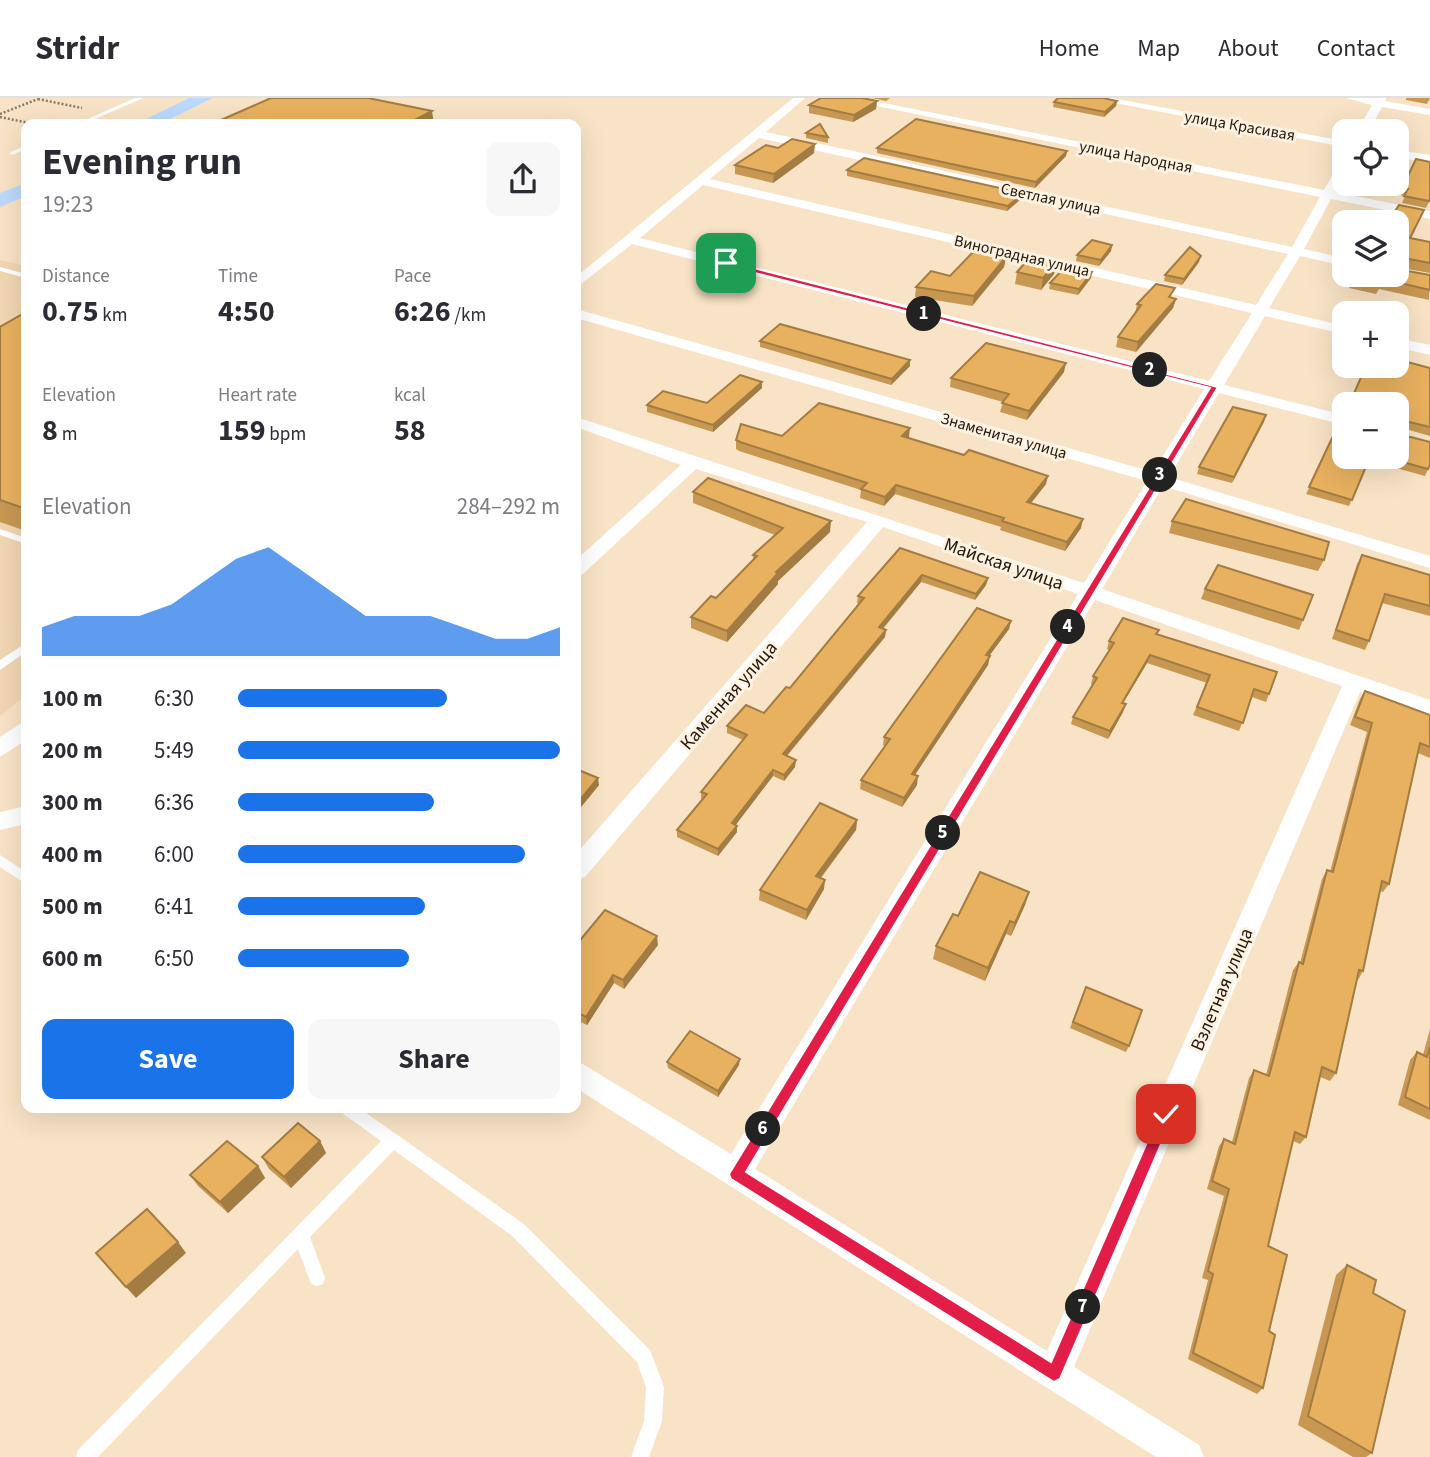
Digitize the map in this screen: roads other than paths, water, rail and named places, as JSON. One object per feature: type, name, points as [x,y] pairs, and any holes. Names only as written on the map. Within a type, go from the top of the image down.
[{"type":"main road","points":[[156,119],[204,98]]},
{"type":"main road","points":[[181,119],[228,98]]},
{"type":"main road","points":[[0,189],[21,179]]},
{"type":"main road","points":[[0,201],[21,191]]},
{"type":"street","points":[[581,280],[800,98]]},
{"type":"street","name":"улица Народная","points":[[842,98],[1430,215]]},
{"type":"street","name":"улица Красивая","points":[[1094,98],[1332,142]]},
{"type":"street","points":[[1351,98],[1380,100],[1430,111]]},
{"type":"street","points":[[1370,119],[1380,100]]},
{"type":"street","name":"Светлая улица","points":[[758,134],[1332,260]]},
{"type":"street","points":[[1409,155],[1430,159]]},
{"type":"street","name":"Виноградная улица","points":[[701,181],[1332,327]]},
{"type":"street","points":[[736,1174],[1261,310],[1332,188]]},
{"type":"street","points":[[628,239],[1332,417]]},
{"type":"street","name":"Знаменитая улица","points":[[581,314],[1158,479],[1430,562]]},
{"type":"street","points":[[1409,345],[1430,350]]},
{"type":"street","name":"Майская улица","points":[[581,424],[693,463],[880,520],[1430,708]]},
{"type":"street","points":[[581,565],[693,463]]},
{"type":"street","name":"Каменная улица","points":[[581,864],[880,520]]},
{"type":"street","name":"Взлетная улица","points":[[1054,1374],[1354,682]]},
{"type":"street","points":[[0,749],[21,732]]},
{"type":"street","points":[[0,821],[21,816]]},
{"type":"street","points":[[581,1076],[1187,1457]]},
{"type":"lane","points":[[91,119],[140,98]]},
{"type":"lane","points":[[12,153],[21,149]]},
{"type":"lane","points":[[0,269],[21,275]]},
{"type":"lane","points":[[0,532],[21,539]]},
{"type":"lane","points":[[0,666],[21,651]]},
{"type":"lane","points":[[0,860],[21,875]]},
{"type":"lane","points":[[85,1457],[393,1140],[354,1113]]},
{"type":"lane","points":[[397,1143],[518,1230],[644,1356],[655,1387],[653,1420],[640,1457]]},
{"type":"lane","points":[[301,1234],[317,1278]]}]
